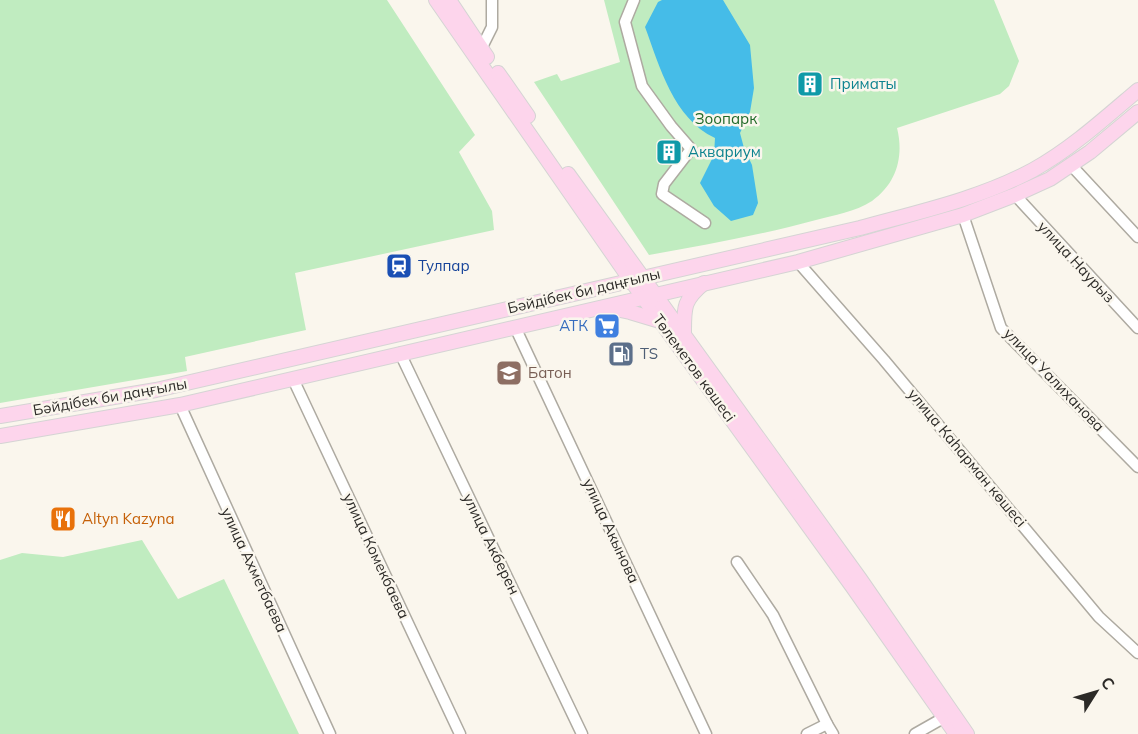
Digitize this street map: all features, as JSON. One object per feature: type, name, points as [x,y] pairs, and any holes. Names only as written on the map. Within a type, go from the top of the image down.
[{"type":"main road","name":"Төлеметов көшесі","points":[[436,0],[649,295],[684,334],[860,579],[967,734]]},
{"type":"main road","name":"Төлеметов көшесі","points":[[449,0],[637,278]]},
{"type":"main road","name":"Бәйдібек би даңғылы","points":[[0,416],[156,390],[860,228],[973,196],[1041,165],[1079,139],[1138,90]]},
{"type":"main road","name":"Бәйдібек би даңғылы","points":[[0,436],[180,405],[798,262],[963,215],[1015,195],[1050,179],[1090,152],[1138,112]]},
{"type":"main road","points":[[684,334],[685,305],[689,297],[704,283]]},
{"type":"main road","name":"Төлеметов көшесі","points":[[649,295],[661,322],[956,734]]},
{"type":"main road","points":[[601,307],[630,312],[661,322]]},
{"type":"main road","points":[[444,323],[450,342]]},
{"type":"street","points":[[481,49],[492,27],[492,0]]},
{"type":"street","points":[[634,0],[625,22],[642,86],[671,126],[692,149],[664,184],[662,194],[705,223]]},
{"type":"street","points":[[1070,164],[1138,237]]},
{"type":"street","name":"улица Наурыз","points":[[1015,195],[1138,328]]},
{"type":"street","name":"улица Уалиханова","points":[[963,215],[1001,328],[1138,467]]},
{"type":"street","name":"улица Каһарман көшесі","points":[[798,262],[884,360],[1099,616],[1138,653]]},
{"type":"street","name":"улица Акынова","points":[[515,327],[706,734]]},
{"type":"street","name":"улица Акберен","points":[[400,353],[582,734]]},
{"type":"street","name":"улица Комекбаева","points":[[293,378],[460,734]]},
{"type":"street","name":"улица Ахметбаева","points":[[180,405],[330,734]]},
{"type":"street","points":[[737,562],[773,615],[830,729],[807,734]]},
{"type":"street","points":[[915,734],[945,717]]},
{"type":"green space","points":[[0,0],[387,0],[475,135],[459,152],[492,211],[494,230],[295,273],[306,330],[185,357],[187,371],[0,403]]},
{"type":"green space","name":"Зоопарк","points":[[604,0],[994,0],[1019,61],[1009,86],[1000,94],[897,128],[900,149],[893,177],[881,194],[865,205],[844,213],[775,230],[649,255],[534,82],[557,74],[561,81],[620,62]]},
{"type":"green space","points":[[142,540],[178,599],[224,579],[299,734],[0,734],[0,560],[22,553],[63,557]]},
{"type":"water","points":[[662,0],[723,0],[750,45],[754,88],[750,112],[740,133],[752,165],[758,203],[753,215],[731,221],[714,206],[700,183],[714,155],[715,138],[688,118],[678,105],[656,58],[645,27],[658,2]]},
{"type":"place","name":"Приматы","points":[[810,84]]},
{"type":"place","name":"Аквариум","points":[[669,152]]},
{"type":"place","name":"Тулпар","points":[[399,266]]},
{"type":"place","name":"АТК","points":[[607,326]]},
{"type":"place","name":"TS","points":[[621,354]]},
{"type":"place","name":"Батон","points":[[509,373]]},
{"type":"place","name":"Altyn Kazyna","points":[[63,519]]}]
